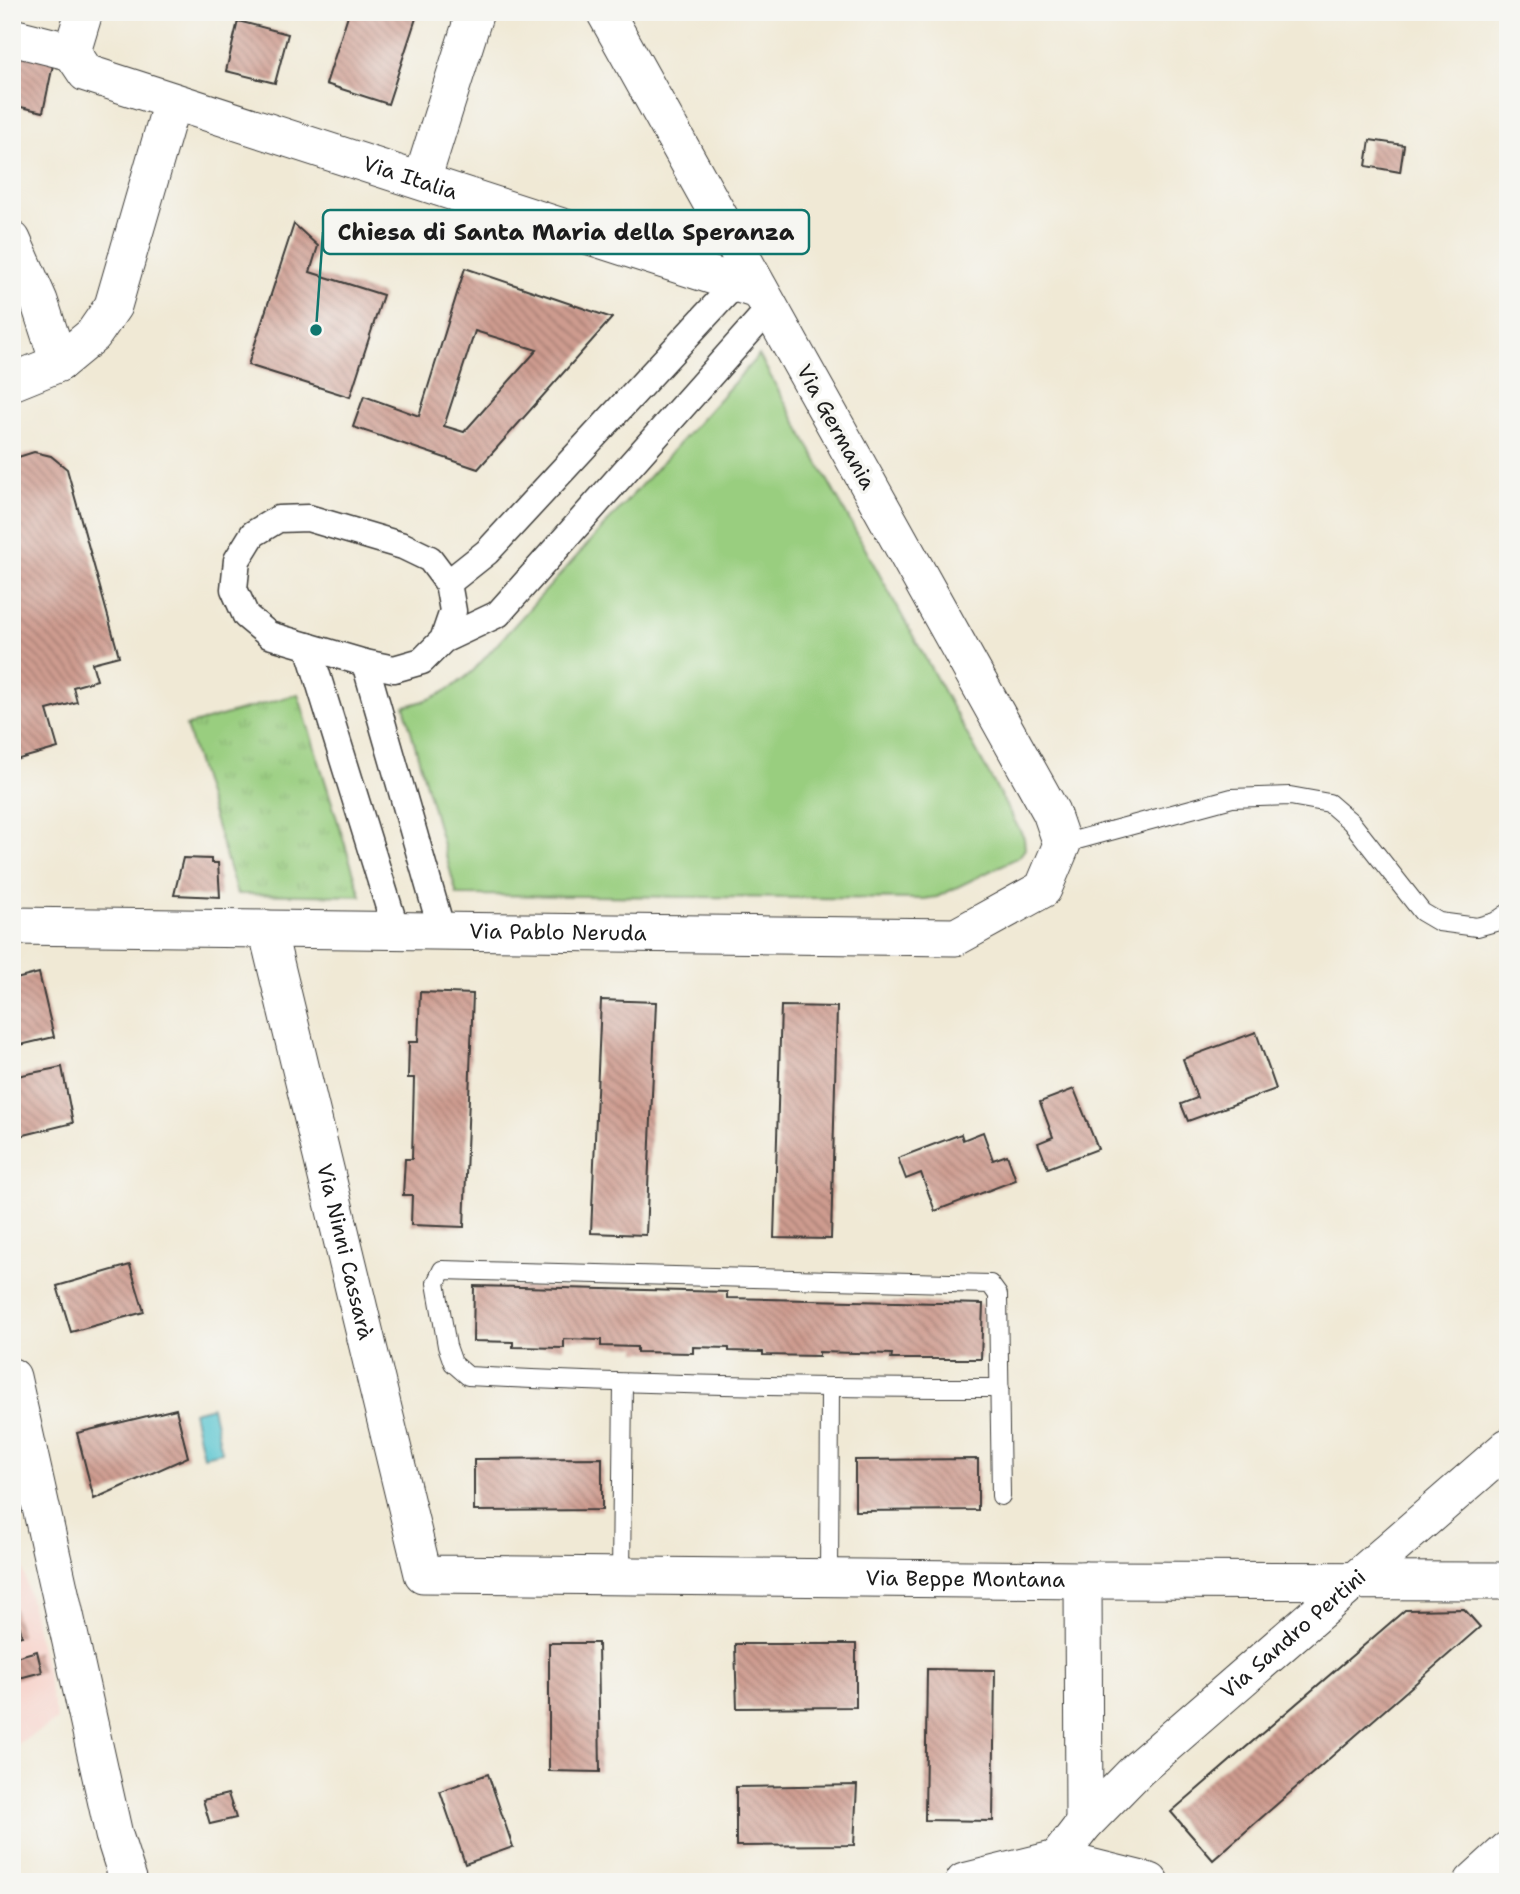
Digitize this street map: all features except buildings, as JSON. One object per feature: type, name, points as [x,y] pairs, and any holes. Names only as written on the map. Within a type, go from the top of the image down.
[{"type":"street","points":[[12,37],[72,52],[84,12]]},
{"type":"street","points":[[422,180],[475,12]]},
{"type":"street","name":"Via Germania","points":[[605,12],[755,294],[1052,812],[1062,844]]},
{"type":"street","name":"Via Italia","points":[[72,52],[86,73],[422,180],[755,294]]},
{"type":"street","points":[[12,382],[59,363],[93,335],[113,306],[172,102]]},
{"type":"street","points":[[12,240],[39,301],[59,363]]},
{"type":"street","points":[[448,583],[486,552],[755,294]]},
{"type":"street","points":[[443,640],[453,611],[448,583],[430,559],[403,546],[308,518],[278,519],[253,534],[237,560],[234,589],[246,616],[270,635],[394,669],[422,661],[443,640],[498,614],[755,294]]},
{"type":"street","points":[[308,646],[396,930]]},
{"type":"street","points":[[365,663],[442,931]]},
{"type":"street","name":"Via Pablo Neruda","points":[[12,926],[956,937],[1043,889],[1062,844]]},
{"type":"street","name":"Via Ninni Cassarà","points":[[267,929],[423,1574]]},
{"type":"street","points":[[12,1377],[114,1835],[129,1882]]},
{"type":"street","name":"Via Sandro Pertini","points":[[1057,1859],[1084,1824],[1138,1769],[1508,1447]]},
{"type":"street","name":"Via Beppe Montana","points":[[423,1574],[1508,1581]]},
{"type":"street","points":[[1083,1580],[1084,1824]]},
{"type":"street","points":[[964,1882],[1057,1859],[1150,1882]]},
{"type":"lane","points":[[1062,844],[1232,798],[1290,796],[1329,803],[1351,822],[1422,912],[1439,922],[1477,927],[1495,922],[1508,913]]},
{"type":"lane","points":[[1000,1388],[830,1388],[468,1376],[453,1363],[447,1346],[436,1283],[442,1270],[990,1284],[998,1295],[1000,1388],[1001,1496]]},
{"type":"lane","points":[[621,1576],[623,1383]]},
{"type":"lane","points":[[829,1577],[830,1388]]},
{"type":"shaded area","points":[[12,1519],[57,1720],[12,1748]]},
{"type":"green space","points":[[759,355],[1024,838],[1025,849],[1019,857],[937,897],[924,899],[457,895],[404,706],[441,694],[473,671]]},
{"type":"green space","points":[[298,694],[361,896],[237,894],[186,726]]},
{"type":"water","points":[[212,1407],[222,1452],[203,1456],[193,1412]]},
{"type":"place","name":"Chiesa di Santa Maria della Speranza","points":[[316,330]]}]
